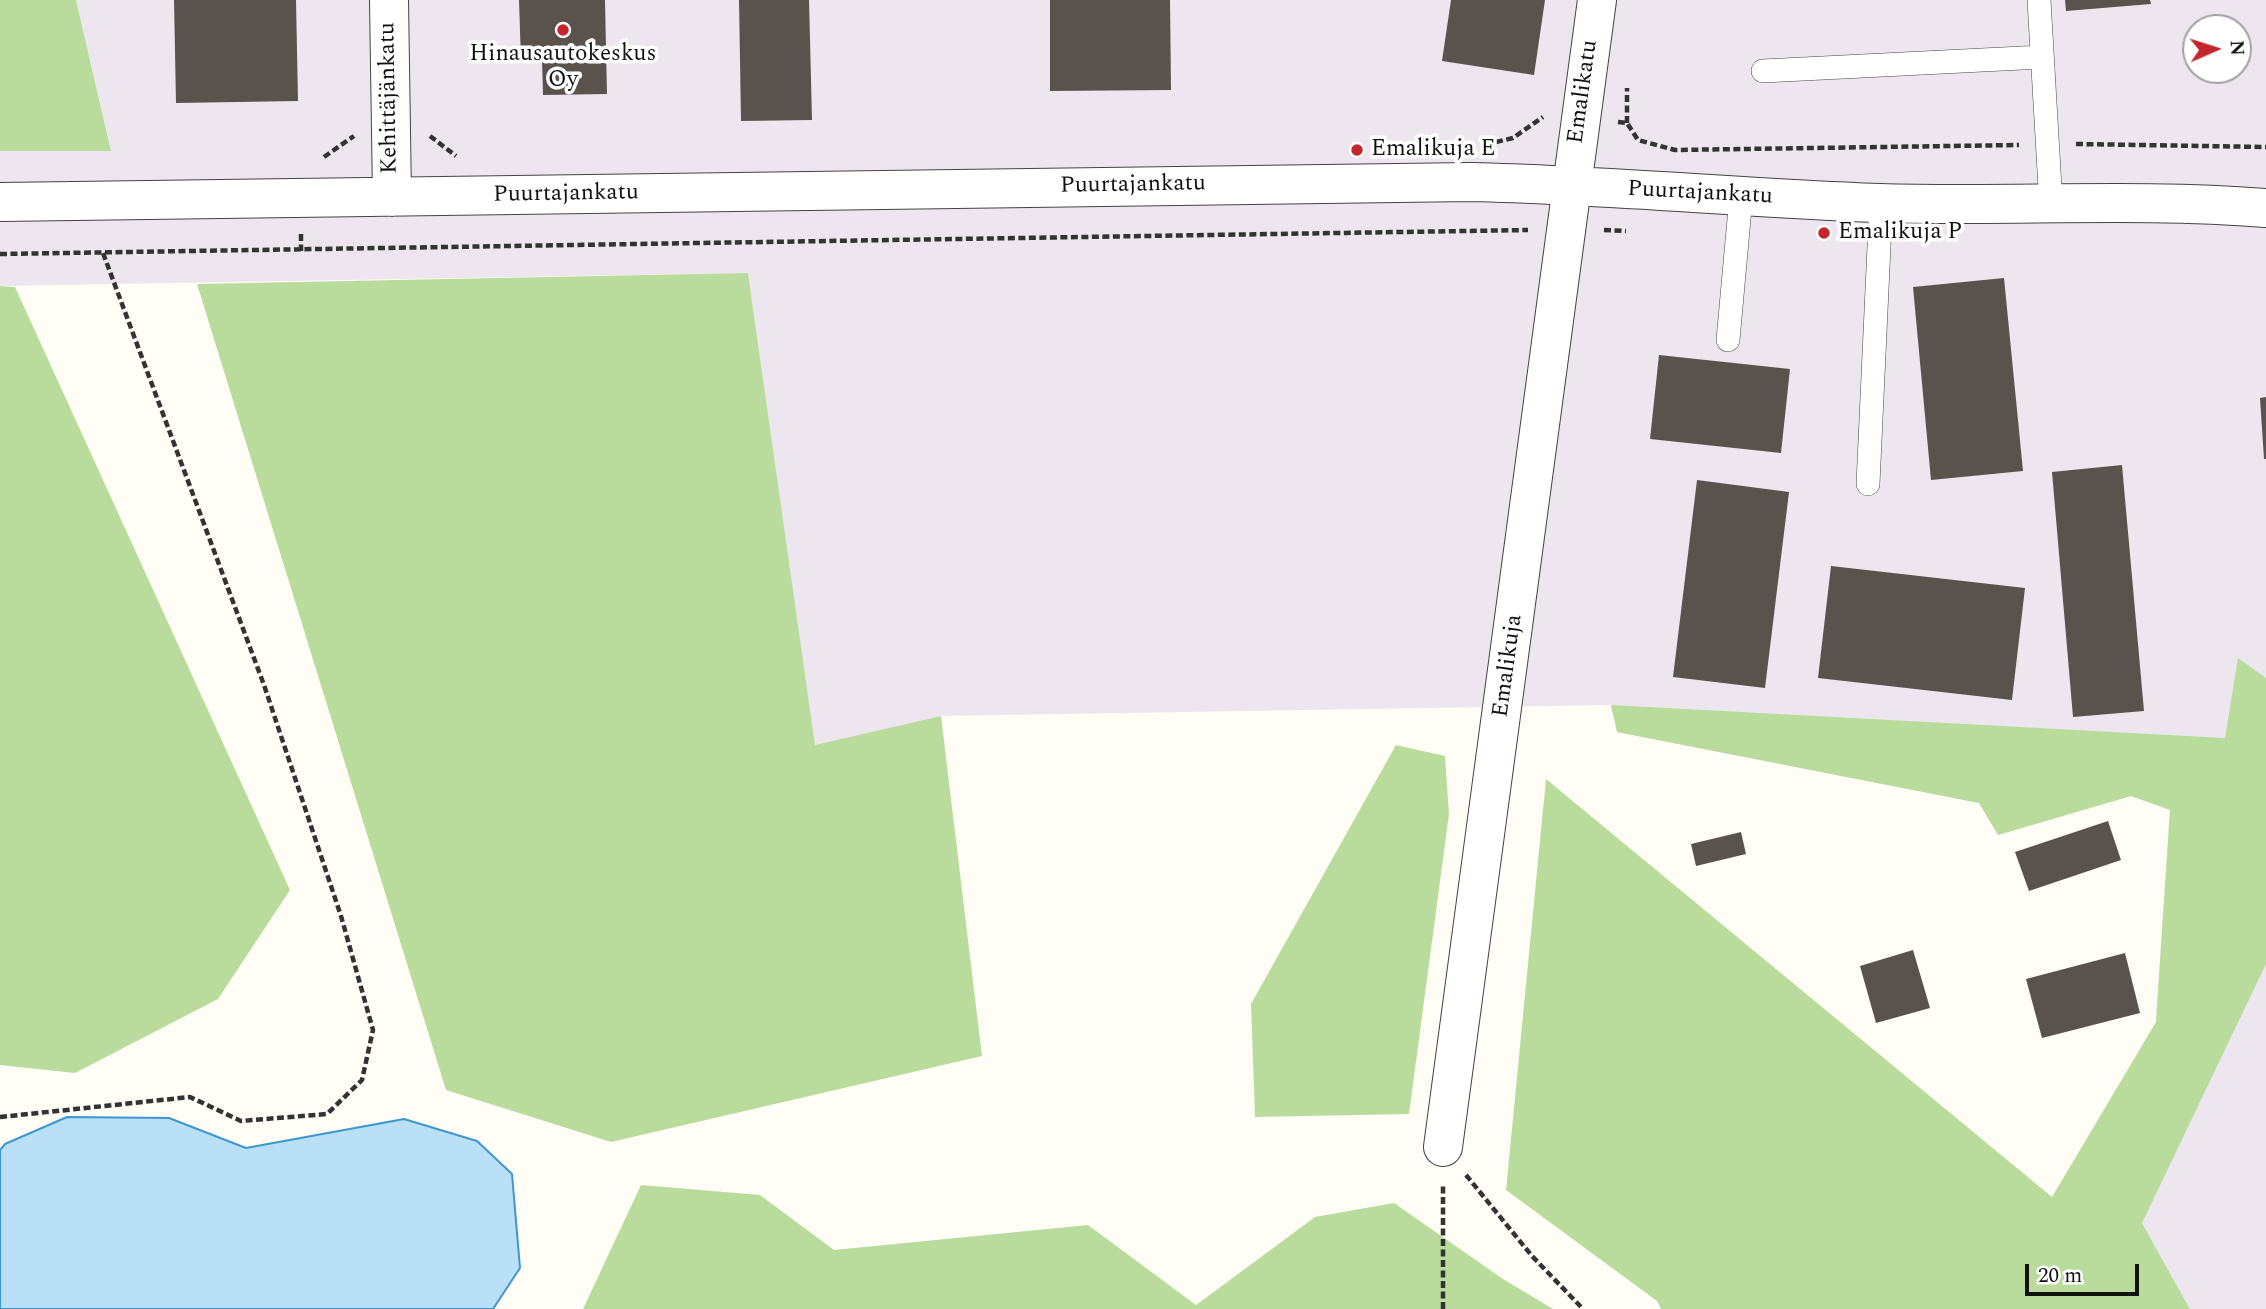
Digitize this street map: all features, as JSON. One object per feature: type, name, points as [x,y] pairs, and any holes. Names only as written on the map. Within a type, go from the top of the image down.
[{"type":"street","name":"Kehittäjänkatu","points":[[389,0],[392,197]]},
{"type":"street","name":"Emalikatu","points":[[1570,184],[1597,0]]},
{"type":"street","name":"Puurtajankatu","points":[[0,202],[1471,182],[1570,184],[1741,197],[1881,203],[2211,204],[2266,208]]},
{"type":"street","name":"Emalikuja","points":[[1443,1147],[1570,184]]},
{"type":"lane","points":[[2039,0],[2051,205]]},
{"type":"lane","points":[[1763,71],[2042,57]]},
{"type":"lane","points":[[1728,340],[1741,197]]},
{"type":"lane","points":[[1868,484],[1881,203]]},
{"type":"path","points":[[0,254],[1566,229],[1634,231]]},
{"type":"path","points":[[0,1116],[190,1097],[241,1121],[327,1114],[362,1080],[373,1030],[341,916],[264,685],[103,253]]},
{"type":"path","points":[[1443,1147],[1443,1309]]},
{"type":"path","points":[[1443,1147],[1532,1256],[1583,1309]]},
{"type":"shaded area","points":[[76,0],[2266,0],[2266,1309],[2190,1309],[2142,1223],[2170,810],[2131,796],[1998,835],[1979,803],[1617,732],[1611,705],[941,716],[815,746],[748,273],[0,286],[0,151],[111,150]]},
{"type":"green space","points":[[0,0],[76,0],[111,151],[0,151]]},
{"type":"green space","points":[[748,273],[815,745],[941,716],[982,1056],[611,1142],[446,1090],[197,284]]},
{"type":"green space","points":[[0,286],[15,287],[290,890],[218,999],[75,1073],[0,1065]]},
{"type":"green space","points":[[2238,658],[2266,678],[2266,964],[2142,1223],[2190,1309],[1661,1309],[1657,1301],[1506,1190],[1546,779],[2052,1197],[2156,1022],[2170,810],[2131,796],[1998,835],[1979,803],[1617,732],[1611,705],[2225,738]]},
{"type":"green space","points":[[1396,745],[1445,756],[1449,814],[1409,1114],[1255,1117],[1251,1004]]},
{"type":"green space","points":[[641,1185],[760,1195],[834,1250],[1088,1225],[1196,1305],[1315,1217],[1394,1203],[1503,1279],[1553,1309],[583,1309]]},
{"type":"water","points":[[67,1117],[169,1118],[246,1148],[404,1119],[477,1141],[512,1174],[520,1268],[493,1309],[0,1309],[0,1150],[5,1144]]},
{"type":"building","points":[[174,0],[296,0],[298,101],[176,103]]},
{"type":"building","name":"Hinausautokeskus Oy","points":[[519,0],[605,0],[607,94],[543,95],[542,60],[521,61]]},
{"type":"building","points":[[739,0],[809,0],[812,120],[741,121]]},
{"type":"building","points":[[1050,0],[1170,0],[1171,90],[1050,91]]},
{"type":"building","points":[[1451,0],[1545,0],[1534,75],[1442,61]]},
{"type":"building","points":[[2065,0],[2150,0],[2151,4],[2066,11]]},
{"type":"building","points":[[2004,278],[2023,471],[1931,480],[1913,287]]},
{"type":"building","points":[[1659,355],[1790,369],[1781,453],[1650,439]]},
{"type":"building","points":[[2266,397],[2266,459],[2264,459],[2260,398]]},
{"type":"building","points":[[2122,465],[2144,711],[2073,717],[2052,472]]},
{"type":"building","points":[[1697,480],[1789,492],[1765,688],[1673,677]]},
{"type":"building","points":[[1831,566],[2025,588],[2012,700],[1818,678]]},
{"type":"building","points":[[2108,821],[2121,860],[2029,891],[2015,852]]},
{"type":"building","points":[[1741,832],[1746,854],[1696,866],[1691,844]]},
{"type":"building","points":[[1913,950],[1930,1008],[1876,1023],[1860,966]]},
{"type":"building","points":[[2125,953],[2140,1013],[2042,1038],[2026,979]]},
{"type":"place","name":"Hinausautokeskus Oy","points":[[563,30]]},
{"type":"place","name":"Emalikuja E","points":[[1357,150]]},
{"type":"place","name":"Emalikuja P","points":[[1824,233]]}]
